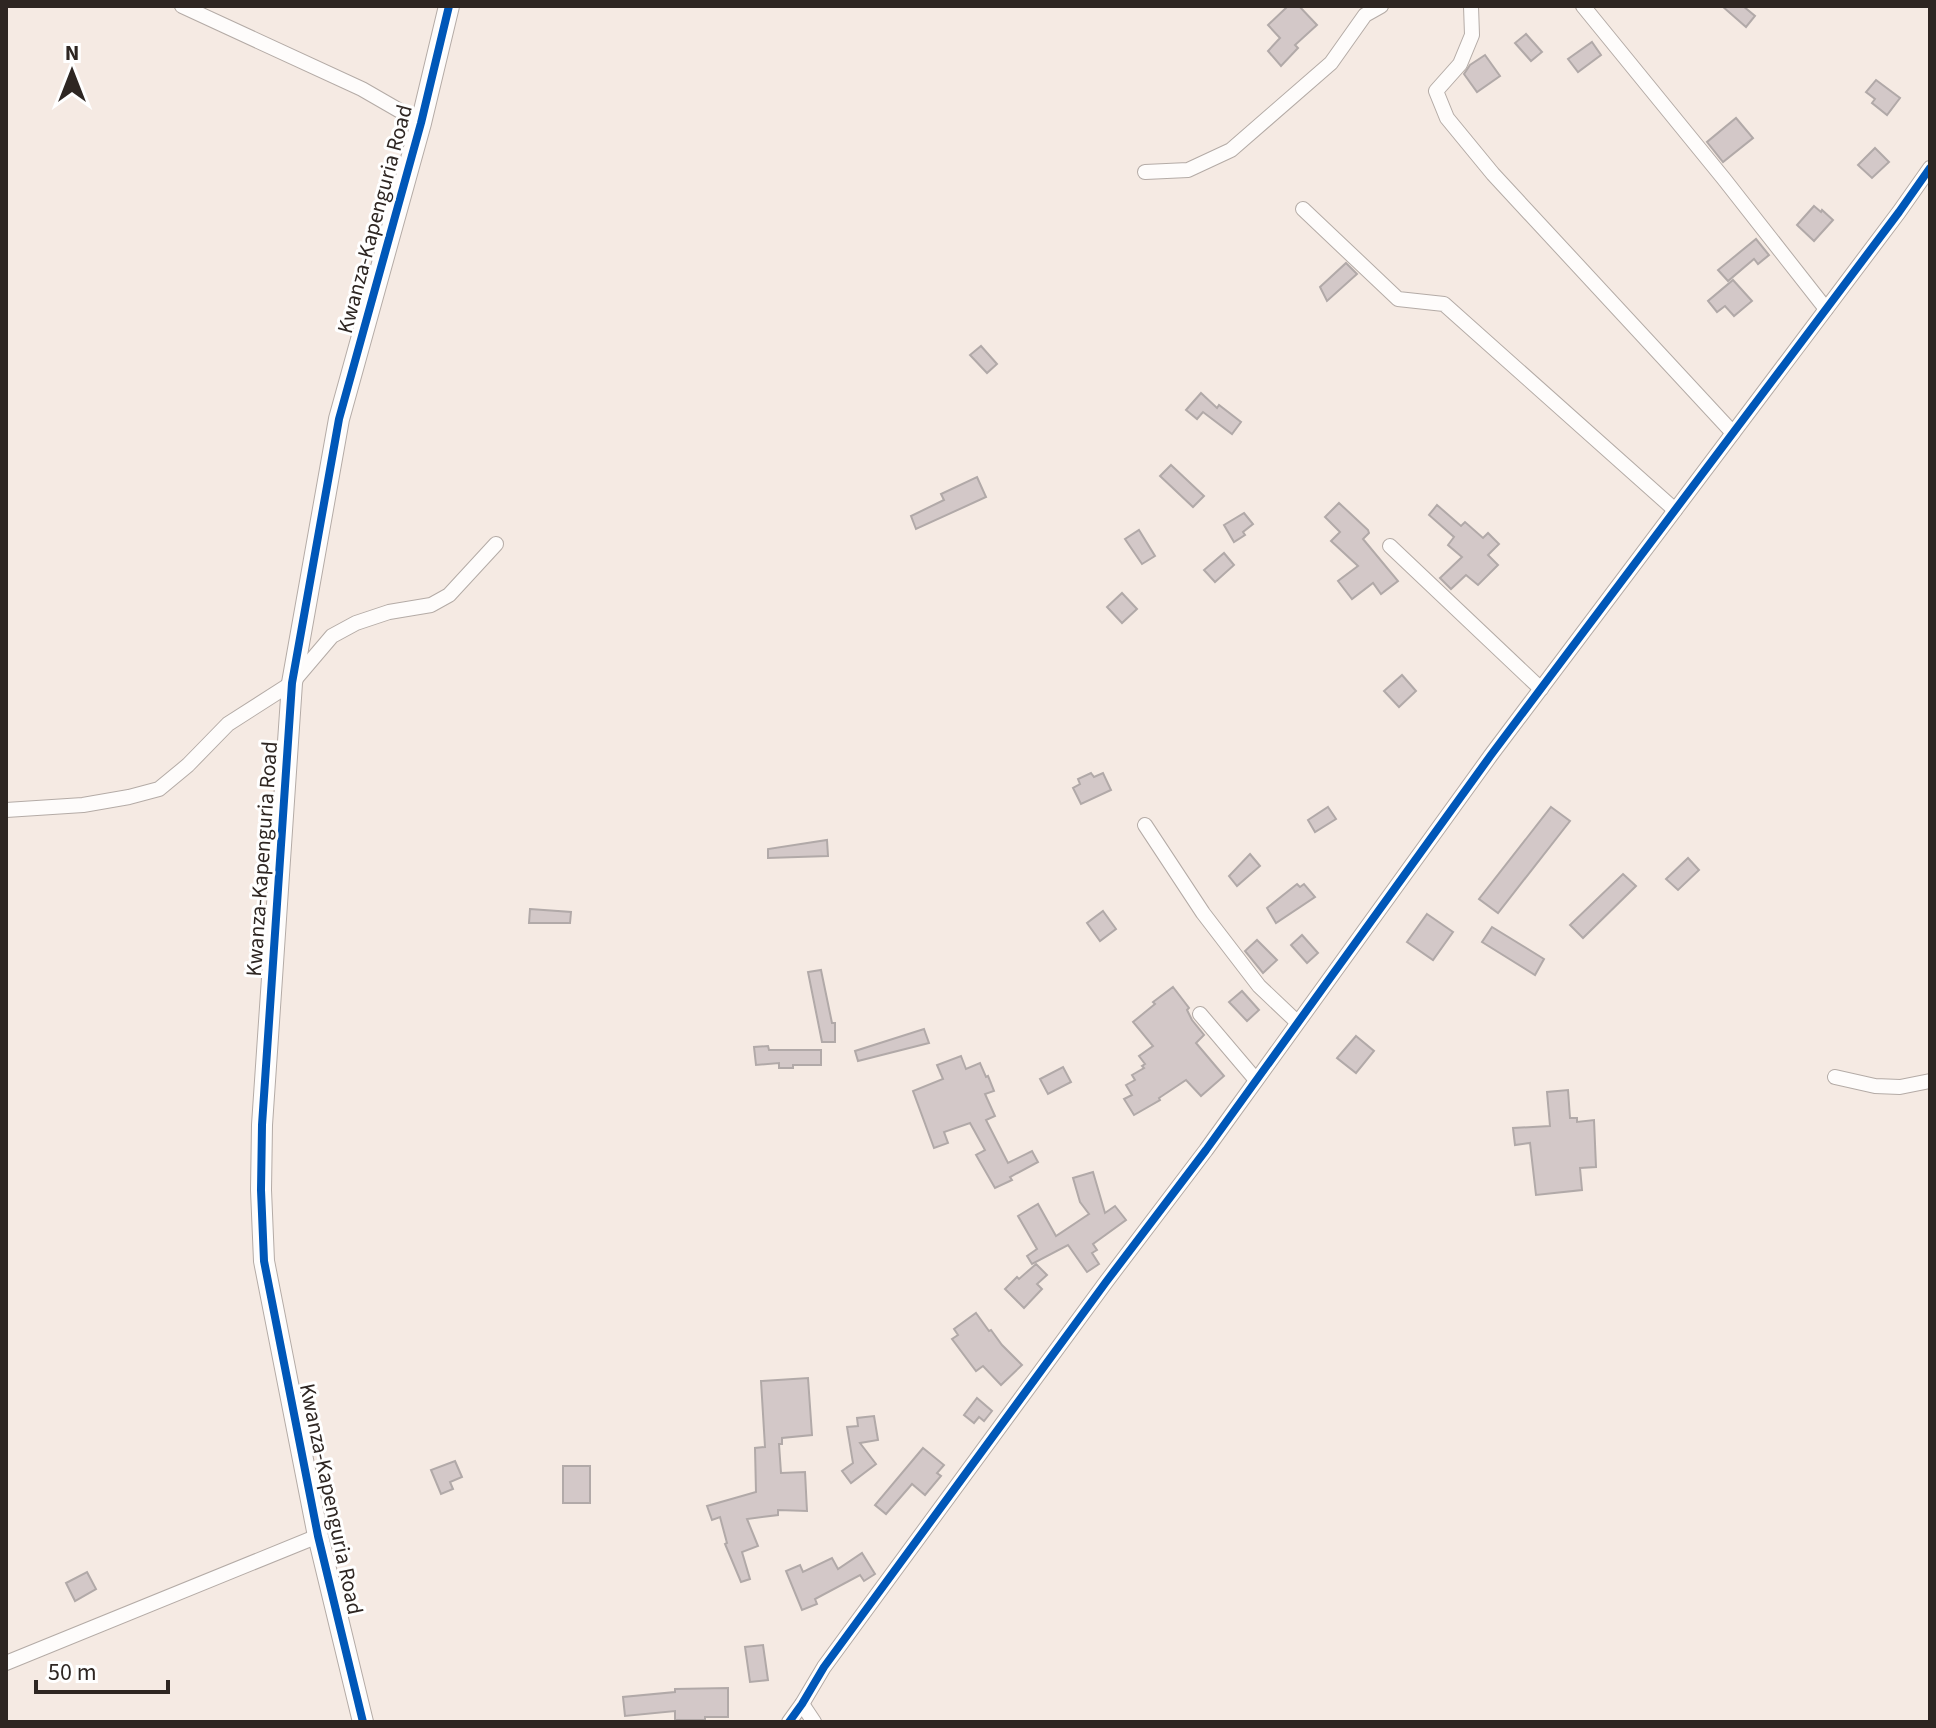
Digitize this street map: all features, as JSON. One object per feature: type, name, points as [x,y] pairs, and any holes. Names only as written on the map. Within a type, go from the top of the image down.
[{"type":"street","points":[[182,6],[362,89],[421,123]]},
{"type":"street","name":"Kwanza-Kapenguria Road","points":[[363,1722],[318,1536],[264,1261],[262,1125],[292,683],[339,419],[421,123],[449,6]]},
{"type":"street","points":[[1145,172],[1188,170],[1231,150],[1331,63],[1365,15],[1381,6]]},
{"type":"street","points":[[1471,6],[1472,35],[1460,64],[1436,91],[1447,118],[1493,174],[1733,433]]},
{"type":"street","points":[[1583,6],[1826,309]]},
{"type":"street","points":[[789,1722],[824,1667],[1541,689],[1930,168]]},
{"type":"street","points":[[1303,209],[1398,299],[1444,304],[1675,510]]},
{"type":"street","points":[[6,810],[83,805],[159,789],[188,765],[228,724],[292,683],[332,636],[356,623],[389,612],[431,605],[449,595],[496,544]]},
{"type":"street","points":[[1390,546],[1541,689]]},
{"type":"street","points":[[1145,825],[1203,913],[1259,986],[1297,1022]]},
{"type":"street","points":[[1200,1014],[1256,1080]]},
{"type":"street","points":[[1835,1077],[1875,1086],[1900,1087],[1930,1081]]},
{"type":"street","points":[[6,1663],[318,1536]]},
{"type":"street","points":[[802,1704],[814,1722]]},
{"type":"building","points":[[1288,6],[1299,6],[1317,25],[1295,45],[1298,48],[1281,66],[1268,51],[1280,38],[1268,25]]},
{"type":"building","points":[[1722,6],[1743,6],[1755,16],[1746,27]]},
{"type":"building","points":[[1526,34],[1542,52],[1531,61],[1515,43]]},
{"type":"building","points":[[1592,42],[1601,55],[1578,72],[1568,59]]},
{"type":"building","points":[[1485,55],[1500,76],[1477,92],[1464,74],[1470,65]]},
{"type":"building","points":[[1876,80],[1900,98],[1887,115],[1872,103],[1875,99],[1866,92]]},
{"type":"building","points":[[1736,118],[1753,138],[1723,162],[1707,142]]},
{"type":"building","points":[[1875,148],[1889,162],[1872,178],[1858,165]]},
{"type":"building","points":[[1814,206],[1833,220],[1814,241],[1797,225]]},
{"type":"building","points":[[1756,239],[1769,255],[1758,264],[1754,259],[1728,281],[1718,270]]},
{"type":"building","points":[[1346,263],[1357,274],[1327,301],[1320,287]]},
{"type":"building","points":[[1733,280],[1752,301],[1734,316],[1725,306],[1717,312],[1708,301]]},
{"type":"building","points":[[981,346],[997,364],[987,373],[970,355]]},
{"type":"building","points":[[1201,393],[1217,408],[1219,405],[1241,422],[1232,434],[1203,412],[1197,419],[1186,410]]},
{"type":"building","points":[[1171,465],[1204,496],[1193,507],[1160,476]]},
{"type":"building","points":[[977,477],[986,497],[916,529],[911,516],[944,500],[941,494]]},
{"type":"building","points":[[1339,503],[1368,530],[1363,539],[1398,581],[1381,594],[1373,583],[1352,599],[1338,581],[1358,566],[1331,541],[1340,532],[1325,517]]},
{"type":"building","points":[[1437,505],[1461,526],[1465,522],[1483,538],[1488,533],[1499,544],[1488,555],[1498,565],[1478,585],[1466,575],[1451,589],[1440,578],[1462,557],[1448,545],[1454,537],[1429,515]]},
{"type":"building","points":[[1244,513],[1253,524],[1243,532],[1245,535],[1234,542],[1224,525]]},
{"type":"building","points":[[1139,530],[1155,556],[1142,564],[1125,539]]},
{"type":"building","points":[[1224,553],[1234,565],[1215,582],[1204,570]]},
{"type":"building","points":[[1122,593],[1137,609],[1122,623],[1107,607]]},
{"type":"building","points":[[1402,675],[1416,691],[1399,707],[1384,691]]},
{"type":"building","points":[[1091,773],[1094,777],[1103,773],[1111,790],[1081,804],[1073,788],[1080,784],[1078,779]]},
{"type":"building","points":[[1328,807],[1336,819],[1315,832],[1308,820]]},
{"type":"building","points":[[1551,807],[1570,821],[1498,913],[1479,899]]},
{"type":"building","points":[[827,840],[828,856],[768,858],[768,849]]},
{"type":"building","points":[[1250,854],[1260,866],[1237,886],[1229,876]]},
{"type":"building","points":[[1688,858],[1699,870],[1678,890],[1666,879]]},
{"type":"building","points":[[1623,874],[1636,886],[1583,938],[1570,925]]},
{"type":"building","points":[[1297,884],[1300,887],[1304,884],[1315,897],[1276,923],[1267,908]]},
{"type":"building","points":[[530,909],[571,912],[570,923],[529,923]]},
{"type":"building","points":[[1103,911],[1116,929],[1100,941],[1087,923]]},
{"type":"building","points":[[1427,914],[1453,932],[1433,960],[1407,942]]},
{"type":"building","points":[[1492,927],[1544,959],[1535,975],[1482,942]]},
{"type":"building","points":[[1302,935],[1318,953],[1307,963],[1291,945]]},
{"type":"building","points":[[1257,940],[1277,960],[1263,973],[1245,951]]},
{"type":"building","points":[[821,970],[832,1023],[835,1023],[835,1042],[822,1042],[808,972]]},
{"type":"building","points":[[1173,987],[1204,1035],[1196,1043],[1224,1076],[1201,1096],[1186,1080],[1134,1115],[1124,1099],[1132,1095],[1126,1085],[1135,1080],[1132,1075],[1144,1068],[1142,1066],[1145,1064],[1139,1056],[1153,1046],[1133,1022]]},
{"type":"building","points":[[1242,991],[1259,1010],[1247,1021],[1229,1002]]},
{"type":"building","points":[[924,1029],[929,1043],[858,1061],[855,1051]]},
{"type":"building","points":[[1356,1036],[1374,1051],[1356,1073],[1337,1058]]},
{"type":"building","points":[[768,1046],[769,1050],[821,1050],[821,1065],[779,1068],[779,1063],[756,1065],[754,1047]]},
{"type":"building","points":[[961,1056],[966,1069],[980,1063],[988,1076],[994,1091],[985,1094],[995,1116],[986,1120],[1008,1163],[1032,1151],[1038,1162],[995,1188],[976,1155],[985,1150],[970,1123],[944,1132],[948,1143],[934,1148],[913,1091],[943,1079],[937,1065]]},
{"type":"building","points":[[1063,1067],[1071,1082],[1048,1094],[1040,1079]]},
{"type":"building","points":[[1568,1090],[1570,1118],[1577,1118],[1577,1122],[1594,1120],[1596,1167],[1580,1168],[1582,1190],[1536,1195],[1530,1143],[1515,1145],[1513,1128],[1550,1126],[1547,1092]]},
{"type":"building","points":[[1093,1172],[1105,1213],[1115,1206],[1126,1220],[1093,1244],[1097,1250],[1092,1253],[1099,1264],[1087,1272],[1068,1245],[1032,1264],[1027,1256],[1037,1249],[1018,1216],[1038,1204],[1056,1236],[1089,1214],[1080,1202],[1073,1178]]},
{"type":"building","points":[[1036,1264],[1047,1275],[1037,1284],[1042,1289],[1024,1308],[1005,1289]]},
{"type":"building","points":[[976,1313],[1022,1365],[1001,1385],[983,1366],[976,1371],[952,1339],[958,1335],[954,1329]]},
{"type":"building","points":[[808,1378],[812,1435],[782,1438],[782,1444],[779,1444],[781,1473],[805,1472],[807,1511],[778,1510],[778,1515],[747,1519],[758,1546],[742,1552],[750,1579],[741,1582],[725,1544],[720,1517],[712,1520],[707,1506],[756,1492],[755,1448],[765,1447],[761,1381]]},
{"type":"building","points":[[977,1398],[992,1411],[984,1421],[979,1417],[974,1423],[964,1415]]},
{"type":"building","points":[[874,1416],[878,1440],[860,1443],[876,1464],[851,1483],[842,1471],[853,1463],[847,1427],[858,1426],[857,1418]]},
{"type":"building","points":[[923,1448],[944,1465],[937,1473],[941,1476],[925,1495],[912,1484],[886,1514],[875,1505]]},
{"type":"building","points":[[455,1461],[462,1477],[450,1482],[453,1489],[441,1494],[431,1470]]},
{"type":"building","points":[[563,1466],[590,1466],[590,1503],[563,1503]]},
{"type":"building","points":[[862,1553],[875,1574],[864,1581],[860,1575],[815,1599],[817,1604],[802,1610],[786,1571],[800,1565],[803,1572],[832,1558],[838,1569]]},
{"type":"building","points":[[87,1572],[96,1589],[75,1601],[66,1583]]},
{"type":"building","points":[[763,1645],[768,1680],[750,1682],[745,1647]]},
{"type":"building","points":[[728,1688],[728,1717],[675,1720],[675,1711],[625,1716],[623,1697],[675,1692],[675,1689]]},
{"type":"cycle path","points":[[363,1722],[318,1536],[264,1261],[262,1125],[292,683],[339,419],[421,123],[449,6]]},
{"type":"cycle path","points":[[789,1722],[824,1667],[1206,1150],[1491,755],[1930,168]]}]
